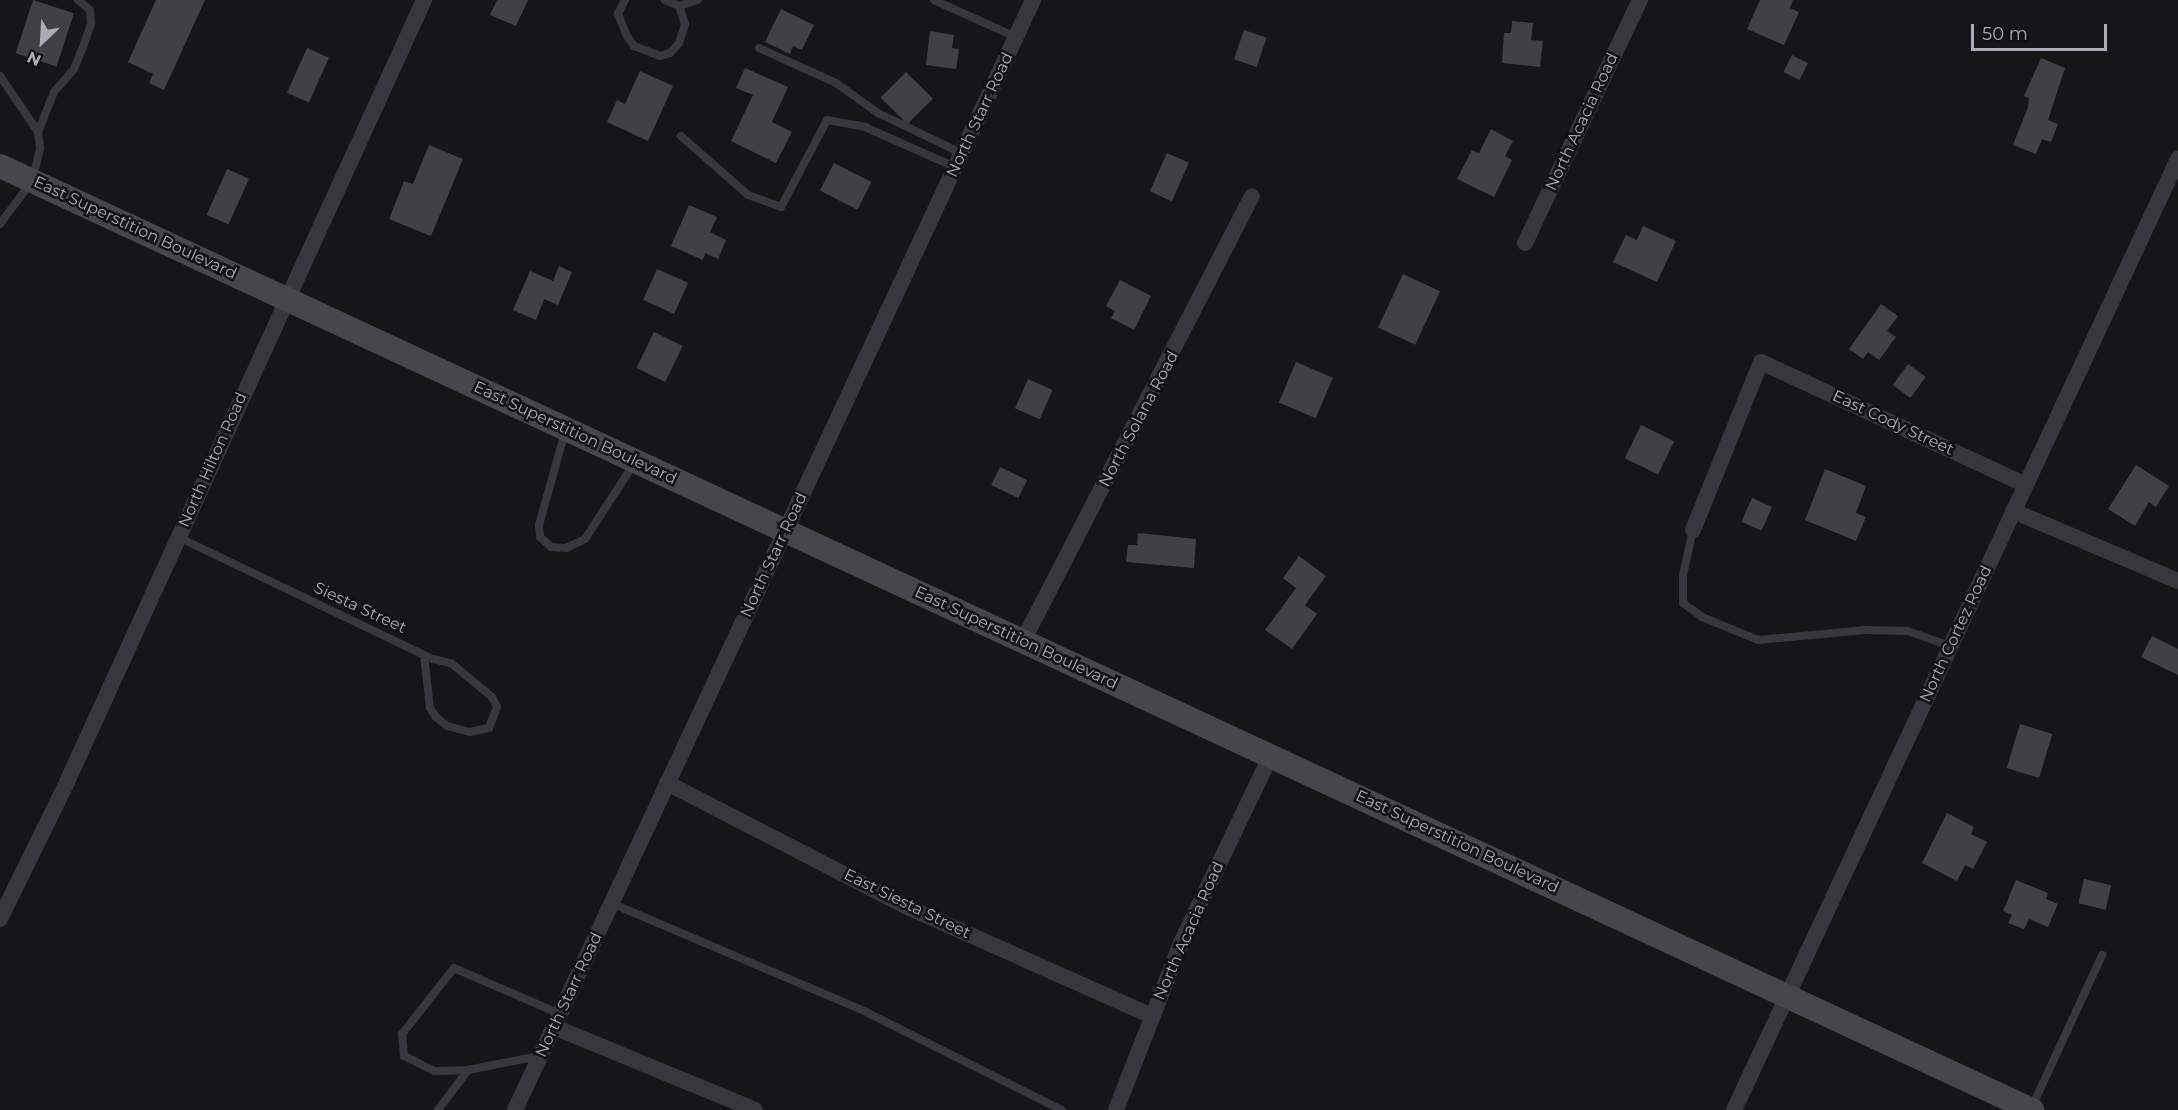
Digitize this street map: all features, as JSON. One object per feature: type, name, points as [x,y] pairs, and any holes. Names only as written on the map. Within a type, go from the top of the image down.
[{"type":"main road","name":"East Superstition Boulevard","points":[[0,166],[2031,1110]]},
{"type":"street","name":"North Hilton Road","points":[[0,920],[424,0]]},
{"type":"street","name":"North Starr Road","points":[[515,1110],[1033,0]]},
{"type":"street","name":"North Acacia Road","points":[[1525,243],[1640,0]]},
{"type":"street","name":"North Cortez Road","points":[[1734,1110],[2178,159]]},
{"type":"street","name":"North Solana Road","points":[[1023,641],[1252,196]]},
{"type":"street","name":"East Cody Street","points":[[1693,530],[1761,362],[2026,485]]},
{"type":"street","points":[[2013,511],[2178,581]]},
{"type":"street","name":"North Acacia Road","points":[[1116,1110],[1181,943],[1271,755]]},
{"type":"street","name":"East Siesta Street","points":[[667,783],[905,906],[1152,1016]]},
{"type":"street","points":[[557,1020],[755,1110]]},
{"type":"lane","points":[[0,224],[32,181],[39,148],[38,132],[54,92],[74,69],[91,24],[90,10],[78,0]]},
{"type":"lane","points":[[613,0],[634,46],[660,56],[670,54],[679,43],[686,24],[679,6]]},
{"type":"lane","points":[[618,14],[625,0]]},
{"type":"lane","points":[[665,0],[679,6],[698,0]]},
{"type":"lane","points":[[934,0],[1016,37]]},
{"type":"lane","points":[[759,48],[836,83],[878,113],[958,160]]},
{"type":"lane","points":[[0,76],[38,132]]},
{"type":"lane","points":[[681,136],[748,195],[781,207],[827,120],[865,127],[958,160]]},
{"type":"lane","points":[[566,429],[539,525],[540,537],[551,547],[566,548],[585,539],[636,461]]},
{"type":"lane","points":[[1693,530],[1683,575],[1683,603],[1702,617],[1758,639],[1866,630],[1908,631],[1950,646]]},
{"type":"lane","name":"Siesta Street","points":[[178,537],[424,655],[460,668],[492,697],[497,707],[489,728],[470,732],[447,726],[436,717],[430,708],[424,655]]},
{"type":"lane","points":[[612,903],[866,1012],[1062,1110]]},
{"type":"lane","points":[[2031,1110],[2102,955]]},
{"type":"lane","points":[[541,1056],[468,1070],[434,1071],[404,1056],[402,1034],[453,968],[557,1020]]},
{"type":"lane","points":[[438,1110],[468,1070]]},
{"type":"building","points":[[33,0],[74,13],[57,67],[16,53]]},
{"type":"building","points":[[156,0],[205,0],[164,90],[149,83],[153,74],[128,62]]},
{"type":"building","points":[[497,0],[528,0],[516,26],[490,15]]},
{"type":"building","points":[[1760,0],[1793,0],[1790,8],[1799,12],[1784,45],[1747,29]]},
{"type":"building","points":[[781,9],[814,25],[802,50],[793,46],[790,54],[765,42]]},
{"type":"building","points":[[1512,21],[1533,23],[1531,40],[1543,41],[1540,67],[1502,63],[1504,33],[1511,33]]},
{"type":"building","points":[[1244,30],[1267,38],[1257,67],[1234,59]]},
{"type":"building","points":[[930,31],[954,35],[952,48],[959,49],[956,69],[926,65]]},
{"type":"building","points":[[307,48],[329,58],[309,103],[287,93]]},
{"type":"building","points":[[1792,55],[1808,63],[1799,80],[1783,72]]},
{"type":"building","points":[[2041,58],[2065,68],[2048,120],[2058,124],[2051,142],[2042,139],[2036,154],[2013,145],[2028,107],[2029,98],[2024,96]]},
{"type":"building","points":[[745,68],[788,87],[772,122],[792,132],[776,163],[731,141],[753,95],[736,88]]},
{"type":"building","points":[[640,71],[673,86],[648,141],[607,122],[617,100],[625,104]]},
{"type":"building","points":[[906,72],[933,99],[907,124],[881,97]]},
{"type":"building","points":[[1491,129],[1513,141],[1505,156],[1512,160],[1494,197],[1457,179],[1472,150],[1479,153]]},
{"type":"building","points":[[429,145],[463,159],[431,236],[389,219],[404,181],[413,184]]},
{"type":"building","points":[[1167,153],[1189,163],[1172,201],[1150,191]]},
{"type":"building","points":[[834,163],[871,182],[857,210],[820,191]]},
{"type":"building","points":[[227,169],[249,179],[229,224],[207,215]]},
{"type":"building","points":[[689,205],[717,217],[710,232],[726,240],[718,259],[705,253],[703,260],[671,246]]},
{"type":"building","points":[[1643,226],[1676,241],[1657,282],[1613,262],[1626,235],[1637,240]]},
{"type":"building","points":[[559,266],[572,272],[558,305],[544,299],[536,320],[513,310],[530,271],[553,281]]},
{"type":"building","points":[[657,269],[688,283],[674,314],[643,300]]},
{"type":"building","points":[[1403,274],[1440,291],[1415,345],[1378,327]]},
{"type":"building","points":[[1120,280],[1151,296],[1134,330],[1111,318],[1115,311],[1106,306]]},
{"type":"building","points":[[1881,304],[1898,316],[1887,331],[1896,337],[1879,360],[1868,352],[1863,359],[1849,349]]},
{"type":"building","points":[[654,332],[683,346],[665,382],[636,368]]},
{"type":"building","points":[[1296,362],[1333,378],[1316,418],[1279,403]]},
{"type":"building","points":[[1908,364],[1926,377],[1911,398],[1893,385]]},
{"type":"building","points":[[1028,379],[1053,390],[1040,419],[1015,408]]},
{"type":"building","points":[[1641,425],[1674,441],[1658,474],[1625,458]]},
{"type":"building","points":[[2136,465],[2169,486],[2156,507],[2149,502],[2135,526],[2108,509]]},
{"type":"building","points":[[1000,467],[1027,480],[1018,498],[991,485]]},
{"type":"building","points":[[1825,469],[1866,486],[1856,513],[1866,517],[1856,541],[1805,520]]},
{"type":"building","points":[[1752,498],[1772,507],[1762,531],[1741,522]]},
{"type":"building","points":[[1138,533],[1196,539],[1194,568],[1126,562],[1128,545],[1137,545]]},
{"type":"building","points":[[1299,556],[1326,576],[1305,605],[1317,614],[1292,649],[1265,630],[1296,588],[1283,578]]},
{"type":"building","points":[[2152,636],[2178,649],[2178,675],[2141,657]]},
{"type":"building","points":[[2020,724],[2053,734],[2039,778],[2007,768]]},
{"type":"building","points":[[1947,813],[1974,827],[1971,834],[1987,842],[1973,869],[1965,865],[1957,881],[1922,863]]},
{"type":"building","points":[[2084,879],[2111,885],[2106,910],[2078,903]]},
{"type":"building","points":[[2016,880],[2048,893],[2046,899],[2058,904],[2048,927],[2029,919],[2024,929],[2008,923],[2012,915],[2003,911]]}]
